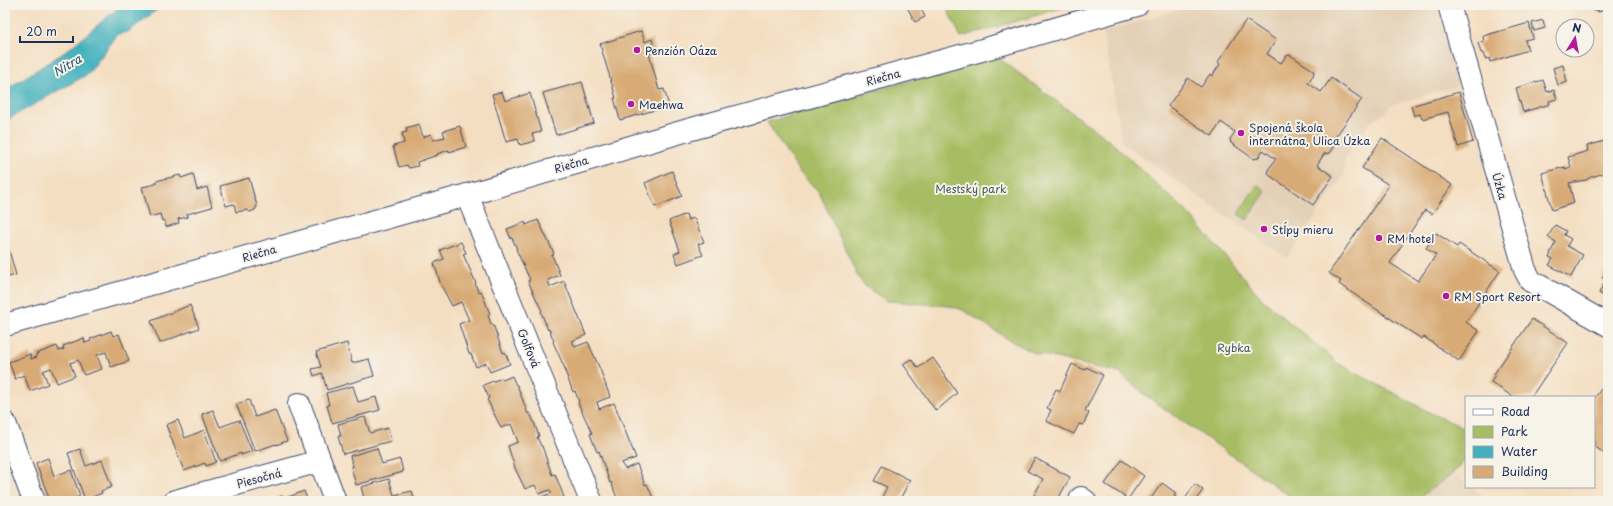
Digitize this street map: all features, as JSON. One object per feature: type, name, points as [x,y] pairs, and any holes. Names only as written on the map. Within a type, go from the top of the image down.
[{"type":"street","name":"Riečna","points":[[5,325],[467,195],[688,130],[974,52],[1137,5]]},
{"type":"street","name":"Úzka","points":[[1449,5],[1525,270],[1530,281],[1608,325]]},
{"type":"street","name":"Golfová","points":[[467,195],[591,501]]},
{"type":"street","points":[[299,404],[335,501]]},
{"type":"street","points":[[5,423],[34,501]]},
{"type":"street","name":"Piesočná","points":[[175,501],[320,461]]},
{"type":"shaded area","name":"Spojená škola internátna, Ulica Úzka","points":[[1194,5],[1437,5],[1460,85],[1391,105],[1385,113],[1370,122],[1345,158],[1344,175],[1287,258],[1122,143],[1103,32]]},
{"type":"shaded area","points":[[1453,473],[1465,482],[1465,488],[1473,488],[1492,501],[1414,501]]},
{"type":"green space","points":[[945,5],[1072,5],[961,37]]},
{"type":"green space","name":"Mestský park","points":[[996,56],[1111,142],[1188,213],[1263,300],[1339,364],[1433,414],[1465,429],[1465,459],[1453,473],[1414,501],[1297,501],[1145,395],[1120,373],[1035,353],[1011,341],[963,310],[950,306],[887,301],[866,287],[858,277],[819,192],[800,173],[767,122]]},
{"type":"green space","points":[[1257,185],[1266,191],[1247,220],[1238,214]]},
{"type":"water","name":"Nitra","points":[[122,5],[163,5],[128,32],[118,34],[88,74],[5,121],[5,90],[65,52]]},
{"type":"building","points":[[906,5],[919,5],[925,17],[915,22]]},
{"type":"building","points":[[1592,5],[1608,5],[1608,9],[1598,12],[1598,10],[1594,11]]},
{"type":"building","points":[[1246,20],[1276,40],[1267,54],[1281,63],[1286,56],[1290,55],[1313,70],[1314,74],[1308,83],[1321,92],[1331,78],[1362,99],[1334,139],[1335,144],[1329,153],[1324,154],[1317,165],[1333,176],[1313,205],[1269,175],[1268,170],[1276,159],[1263,150],[1258,158],[1254,159],[1231,143],[1230,139],[1235,132],[1221,122],[1212,136],[1168,106],[1188,78],[1201,87],[1210,74],[1212,76],[1220,64],[1218,62]]},
{"type":"building","points":[[1543,20],[1545,28],[1534,31],[1532,23]]},
{"type":"building","points":[[1529,23],[1533,38],[1525,40],[1528,50],[1490,62],[1489,58],[1485,59],[1483,53],[1481,53],[1478,43],[1484,41],[1483,36]]},
{"type":"building","points":[[641,31],[645,42],[652,39],[656,52],[649,54],[659,90],[664,89],[669,106],[620,120],[614,98],[616,98],[600,44]]},
{"type":"building","points":[[1563,65],[1567,82],[1558,85],[1553,68]]},
{"type":"building","points":[[1543,80],[1547,92],[1554,90],[1557,99],[1549,101],[1550,104],[1523,112],[1516,88]]},
{"type":"building","points":[[582,82],[594,123],[556,135],[543,93]]},
{"type":"building","points":[[502,92],[505,101],[530,93],[541,132],[532,134],[535,141],[520,145],[518,139],[506,142],[492,94]]},
{"type":"building","points":[[1459,92],[1473,142],[1458,147],[1448,112],[1422,119],[1420,114],[1414,116],[1411,106]]},
{"type":"building","points":[[419,124],[423,137],[431,134],[433,140],[445,137],[443,131],[460,126],[466,147],[437,154],[438,155],[417,162],[418,166],[409,168],[407,165],[399,167],[393,146],[404,143],[402,133],[407,132],[406,128]]},
{"type":"building","points":[[1382,138],[1452,185],[1432,214],[1425,210],[1390,263],[1418,281],[1436,255],[1426,248],[1436,233],[1457,247],[1459,244],[1500,271],[1466,322],[1479,331],[1459,361],[1424,337],[1422,339],[1400,325],[1339,284],[1341,281],[1329,273],[1389,185],[1362,168]]},
{"type":"building","points":[[1608,140],[1608,172],[1586,180],[1569,183],[1574,203],[1552,210],[1542,173],[1565,167],[1565,169],[1571,167],[1568,157],[1588,151],[1587,146]]},
{"type":"building","points":[[672,171],[682,196],[655,207],[645,183]]},
{"type":"building","points":[[193,174],[197,190],[207,187],[212,207],[187,214],[188,217],[178,219],[179,223],[166,227],[160,214],[150,217],[142,187],[156,184],[156,181],[180,175],[181,178]]},
{"type":"building","points":[[249,178],[257,206],[255,210],[250,212],[247,210],[236,212],[234,204],[226,206],[220,186]]},
{"type":"building","points":[[686,214],[688,220],[694,218],[700,232],[704,242],[698,244],[703,255],[678,264],[674,254],[680,251],[669,221]]},
{"type":"building","points":[[538,220],[554,254],[552,255],[560,275],[548,280],[550,287],[564,281],[586,335],[572,341],[575,347],[588,342],[610,397],[597,402],[599,409],[614,403],[636,458],[621,463],[625,469],[637,464],[645,485],[647,484],[653,498],[651,499],[652,501],[618,501],[599,451],[597,452],[590,434],[592,433],[578,403],[579,402],[575,391],[573,392],[566,371],[553,342],[554,341],[541,312],[542,311],[528,281],[530,280],[507,229],[525,222],[526,225]]},
{"type":"building","points":[[1555,225],[1566,231],[1564,235],[1571,239],[1567,246],[1583,255],[1571,277],[1549,265],[1553,259],[1549,257],[1551,254],[1550,253],[1556,242],[1548,237]]},
{"type":"building","points":[[5,236],[16,275],[5,278]]},
{"type":"building","points":[[461,242],[466,253],[463,254],[476,283],[478,292],[481,291],[490,314],[488,315],[491,324],[493,324],[503,353],[505,352],[510,364],[490,372],[486,363],[476,367],[471,354],[469,354],[459,324],[469,320],[461,302],[452,306],[441,285],[434,263],[444,259],[440,250]]},
{"type":"building","points":[[1608,266],[1608,298],[1599,293],[1606,280],[1602,278]]},
{"type":"building","points":[[190,305],[199,328],[160,343],[151,321]]},
{"type":"building","points":[[1532,319],[1568,343],[1532,396],[1512,396],[1491,382],[1495,375],[1494,374]]},
{"type":"building","points":[[111,331],[113,336],[119,334],[129,361],[111,367],[106,352],[97,355],[102,369],[84,375],[78,360],[70,363],[75,376],[57,383],[51,368],[43,371],[48,384],[30,391],[24,375],[15,379],[9,362],[30,354],[31,359],[37,357],[36,354],[57,346],[59,351],[64,349],[63,346],[84,338],[85,343],[91,341],[90,339]]},
{"type":"building","points":[[347,343],[352,363],[369,359],[374,376],[327,390],[322,373],[314,376],[312,369],[321,367],[316,352]]},
{"type":"building","points":[[933,358],[957,393],[936,411],[903,364],[911,359],[918,368]]},
{"type":"building","points":[[1072,364],[1085,370],[1086,367],[1103,375],[1085,411],[1089,413],[1083,425],[1079,424],[1074,434],[1046,421],[1051,410],[1047,408],[1056,389],[1060,391]]},
{"type":"building","points":[[512,376],[528,414],[530,413],[535,425],[539,436],[537,437],[542,446],[552,475],[555,474],[564,497],[562,498],[563,501],[531,501],[552,493],[550,490],[539,494],[535,485],[525,489],[515,468],[508,446],[518,442],[511,424],[501,428],[487,399],[489,398],[483,385]]},
{"type":"building","points":[[353,386],[358,402],[376,397],[380,410],[332,423],[327,405],[329,405],[326,393]]},
{"type":"building","points":[[1608,387],[1608,456],[1595,447],[1595,398],[1601,389],[1605,391]]},
{"type":"building","points":[[249,400],[255,417],[275,410],[287,441],[255,451],[236,404]]},
{"type":"building","points":[[213,410],[220,427],[239,420],[252,451],[241,455],[241,453],[220,461],[202,414]]},
{"type":"building","points":[[365,417],[370,433],[388,428],[391,441],[343,454],[338,436],[341,436],[338,424]]},
{"type":"building","points":[[178,420],[185,438],[204,430],[216,462],[206,466],[205,463],[184,471],[166,425]]},
{"type":"building","points":[[377,448],[382,464],[400,459],[403,472],[356,485],[351,467],[353,467],[350,456]]},
{"type":"building","points":[[80,449],[86,466],[102,460],[112,487],[85,500],[68,453]]},
{"type":"building","points":[[48,458],[54,476],[71,470],[80,496],[70,501],[50,501],[36,463]]},
{"type":"building","points":[[1035,458],[1070,477],[1057,501],[1031,501],[1043,479],[1027,471]]},
{"type":"building","points":[[1122,460],[1144,476],[1128,499],[1105,484]]},
{"type":"building","points":[[882,466],[910,480],[899,501],[880,501],[887,487],[874,481]]},
{"type":"building","points":[[389,479],[394,495],[412,491],[415,501],[363,501],[362,498],[364,498],[361,487]]},
{"type":"building","points":[[1162,483],[1176,493],[1174,496],[1182,501],[1149,501]]},
{"type":"building","points":[[1195,484],[1203,490],[1195,501],[1188,501],[1185,499]]},
{"type":"building","points":[[304,491],[308,501],[271,501],[282,496],[283,499]]},
{"type":"building","points":[[1016,497],[1024,501],[1014,501]]},
{"type":"place","name":"Penzión Oáza","points":[[637,50]]},
{"type":"place","name":"Maehwa","points":[[631,104]]},
{"type":"place","name":"Spojená škola internátna, Ulica Úzka","points":[[1241,133]]},
{"type":"place","name":"Stĺpy mieru","points":[[1264,229]]},
{"type":"place","name":"RM hotel","points":[[1379,238]]},
{"type":"place","name":"RM Sport Resort","points":[[1446,296]]},
{"type":"park label","name":"Rybka","points":[[1234,347]]}]
